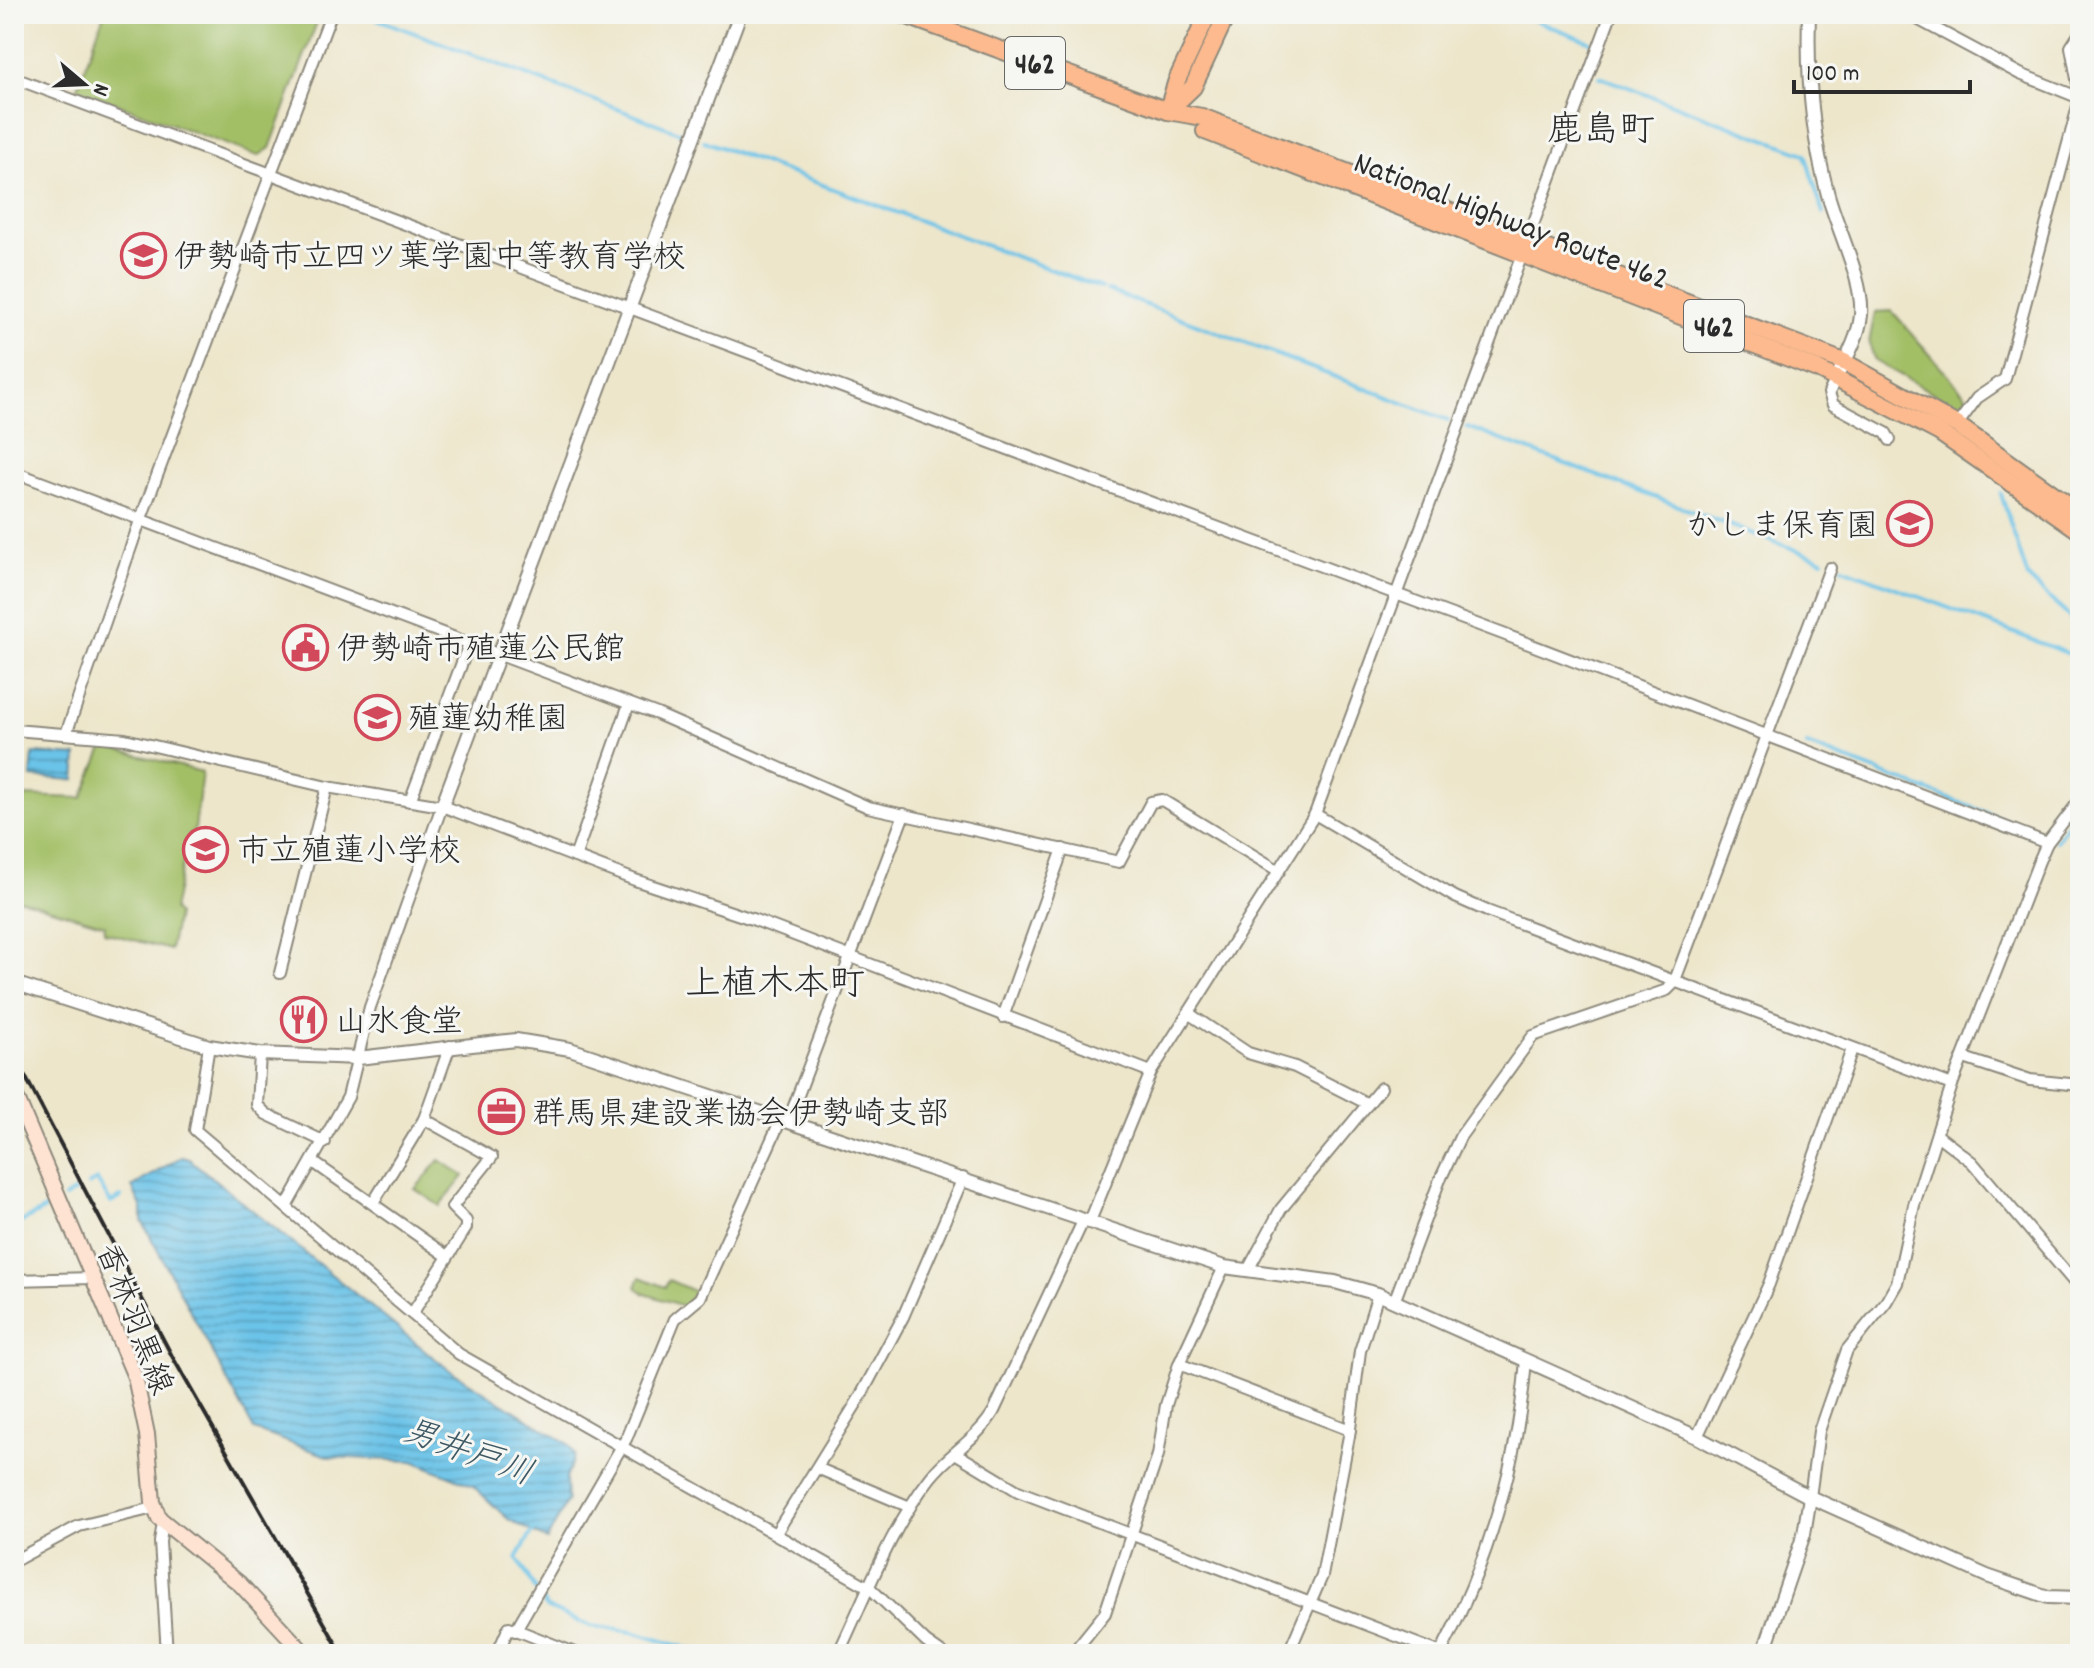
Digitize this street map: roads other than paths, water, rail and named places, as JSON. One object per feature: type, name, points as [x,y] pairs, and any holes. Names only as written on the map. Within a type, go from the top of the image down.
[{"type":"main road","name":"National Highway Route 462","points":[[902,14],[1168,111],[1202,117],[1844,362],[1957,425],[2080,513]]},
{"type":"main road","points":[[1168,111],[1177,80],[1208,14]]},
{"type":"main road","points":[[1168,111],[1193,87],[1227,14]]},
{"type":"main road","name":"National Highway Route 462","points":[[1168,111],[1197,128],[1521,255],[1706,323],[1836,378],[1940,433],[2080,531]]},
{"type":"main road","name":"香林羽黒線","points":[[14,1092],[138,1386],[147,1434],[154,1508],[163,1522],[240,1584],[305,1654]]},
{"type":"street","points":[[66,734],[140,521],[331,14]]},
{"type":"street","points":[[286,1207],[348,1097],[370,1007],[442,806],[740,14]]},
{"type":"street","points":[[838,1654],[910,1507],[931,1476],[984,1429],[1087,1220],[1151,1072],[1315,814],[1611,14]]},
{"type":"street","points":[[1809,14],[1809,75],[1814,131],[1827,193],[1861,305],[1857,335],[1829,393],[1833,405],[1886,433],[1890,440]]},
{"type":"street","points":[[1908,14],[2020,74],[2080,97]]},
{"type":"street","points":[[1957,425],[1977,398],[2005,379],[2080,97],[2071,47],[2080,33]]},
{"type":"street","points":[[14,78],[1768,735],[2047,843]]},
{"type":"street","points":[[14,472],[629,704],[868,807],[1119,862],[1151,802],[1162,800],[1279,871]]},
{"type":"street","points":[[1394,1302],[1439,1182],[1460,1137],[1533,1036],[1667,990],[1674,983],[1830,568]]},
{"type":"street","points":[[410,801],[469,644]]},
{"type":"street","points":[[575,857],[629,704]]},
{"type":"street","points":[[14,730],[125,739],[327,787],[442,806],[575,857],[755,920],[1151,1072]]},
{"type":"street","points":[[280,973],[327,787]]},
{"type":"street","points":[[1763,1654],[1804,1534],[1819,1431],[1847,1350],[1886,1302],[1897,1283],[1914,1205],[1952,1085],[2047,843],[2080,800]]},
{"type":"street","points":[[515,1631],[621,1447],[675,1319],[700,1298],[786,1118],[904,814]]},
{"type":"street","points":[[1315,814],[1455,897],[1674,983],[1952,1085]]},
{"type":"street","points":[[1003,1017],[1063,849]]},
{"type":"street","points":[[14,983],[209,1046],[260,1054],[358,1058],[516,1040],[570,1049],[786,1118],[1224,1267],[1335,1282],[1378,1294],[1697,1437],[1810,1497],[1987,1576],[2048,1597],[2080,1598]]},
{"type":"street","points":[[1188,1013],[1248,1053],[1295,1067],[1368,1104]]},
{"type":"street","points":[[209,1046],[195,1130],[459,1354],[870,1588],[926,1642],[943,1654]]},
{"type":"street","points":[[373,1203],[424,1119],[450,1046]]},
{"type":"street","points":[[1697,1437],[1769,1284],[1852,1049]]},
{"type":"street","points":[[260,1054],[257,1105],[266,1114],[325,1142]]},
{"type":"street","points":[[1964,1058],[2030,1080],[2080,1085]]},
{"type":"street","points":[[1248,1270],[1281,1209],[1381,1088]]},
{"type":"street","points":[[412,1314],[466,1228],[466,1221],[452,1207],[492,1157],[424,1119]]},
{"type":"street","points":[[1937,1135],[1972,1162],[2080,1289]]},
{"type":"street","points":[[313,1162],[447,1256]]},
{"type":"street","points":[[776,1533],[903,1317],[963,1178]]},
{"type":"street","points":[[1072,1654],[1105,1613],[1158,1455],[1166,1405],[1179,1364],[1224,1267]]},
{"type":"street","points":[[14,1280],[93,1278]]},
{"type":"street","points":[[1288,1654],[1322,1576],[1350,1430],[1360,1351],[1378,1294]]},
{"type":"street","points":[[955,1453],[1018,1491],[1440,1654],[1461,1615],[1507,1486],[1522,1407],[1526,1360]]},
{"type":"street","points":[[1179,1364],[1350,1430]]},
{"type":"street","points":[[817,1468],[910,1507]]},
{"type":"street","points":[[14,1561],[79,1526],[154,1508]]},
{"type":"street","points":[[163,1522],[160,1542],[167,1654]]},
{"type":"street","points":[[497,1654],[509,1627],[577,1654]]},
{"type":"water","points":[[33,753],[77,756],[75,780],[31,777]]},
{"type":"water","points":[[181,1157],[189,1159],[448,1369],[568,1444],[575,1455],[566,1478],[567,1501],[547,1540],[508,1519],[472,1485],[413,1461],[330,1457],[254,1430],[142,1221],[142,1208],[132,1187]]},
{"type":"waterway","points":[[364,14],[684,134]]},
{"type":"waterway","points":[[1526,17],[1591,42]]},
{"type":"waterway","points":[[1600,77],[1805,154],[1823,213]]},
{"type":"waterway","points":[[704,141],[1101,288]]},
{"type":"waterway","points":[[1107,290],[1448,420]]},
{"type":"waterway","points":[[1467,427],[1823,560]]},
{"type":"waterway","points":[[2001,494],[2028,578],[2080,627]]},
{"type":"waterway","points":[[1841,567],[2080,658]]},
{"type":"waterway","points":[[1807,745],[2040,833]]},
{"type":"waterway","points":[[2056,841],[2067,825]]},
{"type":"waterway","name":"男井戸川","points":[[88,1185],[97,1180],[111,1203],[121,1197]]},
{"type":"waterway","name":"男井戸川","points":[[65,1198],[74,1192]]},
{"type":"waterway","name":"男井戸川","points":[[14,1226],[51,1206]]},
{"type":"waterway","name":"男井戸川","points":[[534,1529],[517,1558],[546,1607],[590,1626],[632,1632],[706,1654]]},
{"type":"railway","points":[[14,1055],[172,1356],[342,1654]]},
{"type":"place","name":"伊勢崎市立四ツ葉学園中等教育学校","points":[[143,255]]},
{"type":"place","name":"かしま保育園","points":[[1909,524]]},
{"type":"place","name":"伊勢崎市殖蓮公民館","points":[[306,647]]},
{"type":"place","name":"殖蓮幼稚園","points":[[377,717]]},
{"type":"place","name":"市立殖蓮小学校","points":[[206,849]]},
{"type":"place","name":"山水食堂","points":[[304,1020]]},
{"type":"place","name":"群馬県建設業協会伊勢崎支部","points":[[502,1112]]},
{"type":"district","name":"鹿島町","points":[[1601,127]]},
{"type":"district","name":"上植木本町","points":[[775,981]]}]
